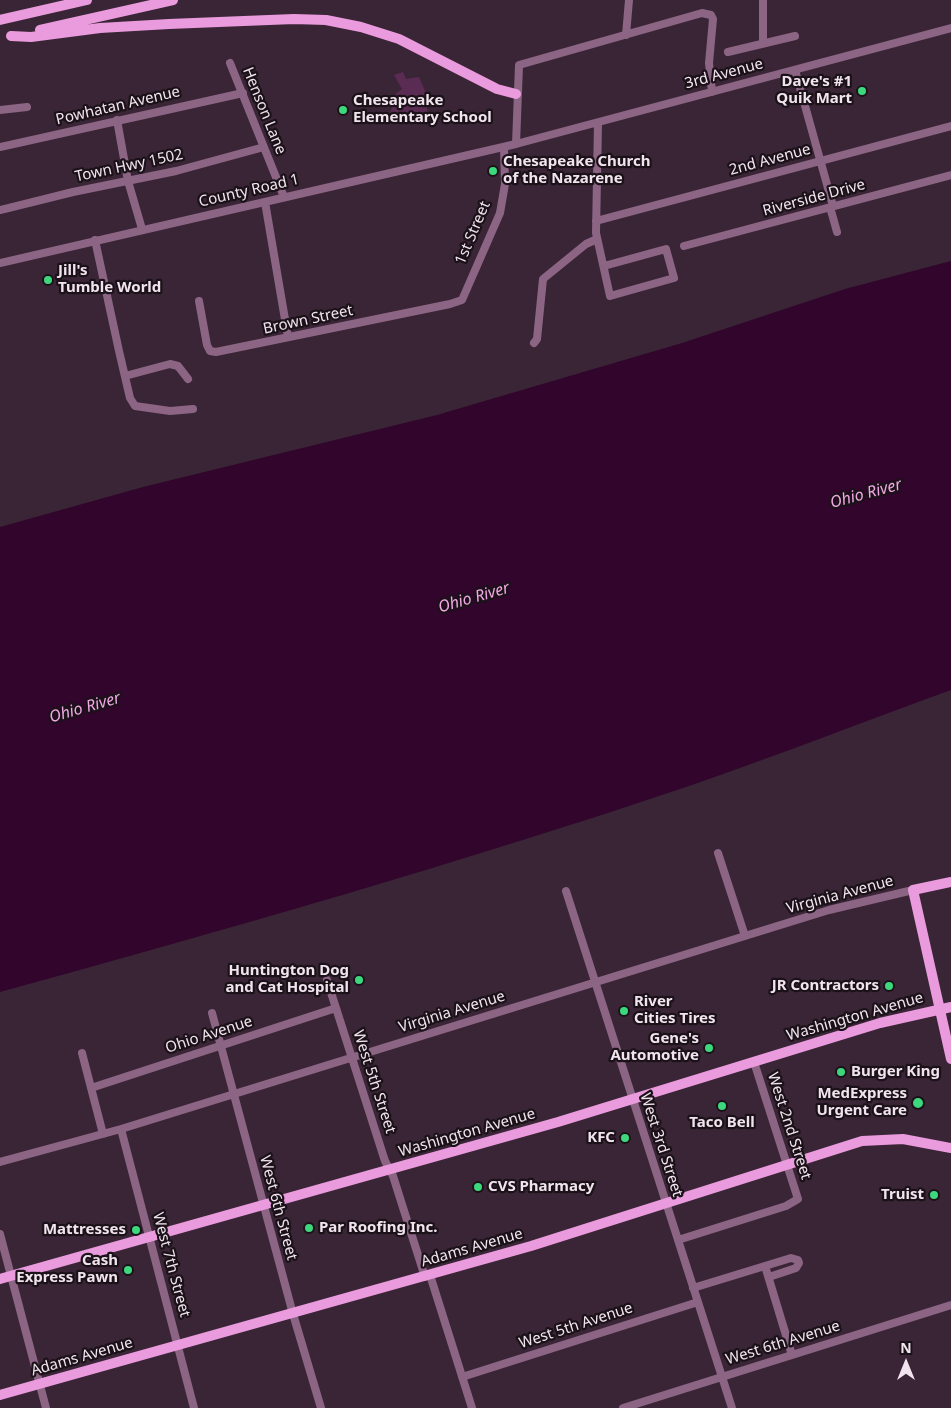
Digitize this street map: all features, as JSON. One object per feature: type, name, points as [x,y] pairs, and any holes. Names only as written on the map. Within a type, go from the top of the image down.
[{"type":"main road","points":[[0,20],[87,0]]},
{"type":"main road","points":[[0,39],[173,0]]},
{"type":"main road","points":[[11,36],[31,37],[100,28],[178,24],[287,19],[326,20],[361,27],[399,39],[497,89],[516,94]]},
{"type":"main road","points":[[951,882],[913,890],[951,1059]]},
{"type":"main road","name":"Washington Avenue","points":[[0,1279],[632,1100],[880,1023],[951,1007]]},
{"type":"main road","name":"Adams Avenue","points":[[0,1395],[428,1276],[849,1145],[875,1139],[913,1140],[951,1148]]},
{"type":"street","points":[[626,35],[629,0]]},
{"type":"street","points":[[763,0],[763,43]]},
{"type":"street","points":[[516,144],[516,94],[519,64],[702,13],[711,14],[713,19],[709,63],[712,92]]},
{"type":"street","name":"3rd Avenue","points":[[504,147],[951,28]]},
{"type":"street","points":[[728,52],[795,36]]},
{"type":"street","name":"Henson Lane","points":[[230,63],[284,197]]},
{"type":"street","points":[[795,70],[838,232]]},
{"type":"street","name":"Powhatan Avenue","points":[[0,147],[242,93]]},
{"type":"street","points":[[0,110],[27,107]]},
{"type":"street","points":[[117,120],[128,181],[142,229]]},
{"type":"street","points":[[598,123],[597,239],[610,296],[674,278],[666,249],[604,266]]},
{"type":"street","name":"2nd Avenue","points":[[596,221],[951,126]]},
{"type":"street","name":"Town Hwy 1502","points":[[0,210],[176,171],[264,147]]},
{"type":"street","name":"County Road 1","points":[[0,264],[142,229],[504,147]]},
{"type":"street","name":"1st Street","points":[[462,300],[500,213],[505,184],[504,147]]},
{"type":"street","name":"Riverside Drive","points":[[684,246],[951,175]]},
{"type":"street","points":[[265,202],[288,337]]},
{"type":"street","points":[[534,343],[537,339],[543,279],[586,244],[597,239]]},
{"type":"street","points":[[95,240],[125,376],[135,406],[170,411],[193,409]]},
{"type":"street","name":"Brown Street","points":[[199,301],[204,335],[210,351],[225,352],[462,300]]},
{"type":"street","points":[[125,376],[170,364],[178,366],[188,379]]},
{"type":"street","points":[[718,853],[745,936]]},
{"type":"street","name":"Virginia Avenue","points":[[0,1162],[121,1129],[841,906],[913,890]]},
{"type":"street","name":"West 3rd Street","points":[[566,891],[732,1408]]},
{"type":"street","name":"West 5th Street","points":[[327,980],[389,1170],[428,1276],[472,1408]]},
{"type":"street","name":"Ohio Avenue","points":[[91,1088],[336,1008]]},
{"type":"street","name":"West 6th Street","points":[[212,1013],[292,1314],[321,1408]]},
{"type":"street","points":[[82,1053],[103,1134]]},
{"type":"street","name":"West 2nd Street","points":[[678,1240],[786,1206],[798,1199],[754,1062]]},
{"type":"street","name":"West 7th Street","points":[[121,1129],[194,1408]]},
{"type":"street","points":[[0,1234],[46,1408]]},
{"type":"street","points":[[693,1288],[793,1257],[798,1261],[796,1268],[768,1277]]},
{"type":"street","points":[[765,1266],[792,1355]]},
{"type":"street","name":"West 5th Avenue","points":[[462,1377],[698,1302]]},
{"type":"street","name":"West 6th Avenue","points":[[623,1408],[951,1305]]},
{"type":"shaded area","points":[[403,72],[406,79],[419,77],[426,93],[428,121],[399,124],[396,116],[390,113],[393,105],[391,98],[402,89],[394,75]]},
{"type":"water","name":"Ohio River","points":[[951,261],[951,690],[692,785],[520,841],[261,919],[0,992],[0,527],[143,487],[437,415],[682,343],[845,289]]},
{"type":"place","name":"Dave's #1 Quik Mart","points":[[862,91]]},
{"type":"place","name":"Chesapeake Elementary School","points":[[343,110]]},
{"type":"place","name":"Chesapeake Church of the Nazarene","points":[[493,171]]},
{"type":"place","name":"Jill's Tumble World","points":[[48,280]]},
{"type":"place","name":"Huntington Dog and Cat Hospital","points":[[359,980]]},
{"type":"place","name":"JR Contractors","points":[[889,986]]},
{"type":"place","name":"River Cities Tires","points":[[624,1011]]},
{"type":"place","name":"Gene's Automotive","points":[[709,1048]]},
{"type":"place","name":"Burger King","points":[[841,1072]]},
{"type":"place","name":"MedExpress Urgent Care","points":[[918,1103]]},
{"type":"place","name":"Taco Bell","points":[[722,1106]]},
{"type":"place","name":"KFC","points":[[625,1138]]},
{"type":"place","name":"CVS Pharmacy","points":[[478,1187]]},
{"type":"place","name":"Truist","points":[[934,1195]]},
{"type":"place","name":"Par Roofing Inc.","points":[[309,1228]]},
{"type":"place","name":"Mattresses","points":[[136,1230]]},
{"type":"place","name":"Cash Express Pawn","points":[[128,1270]]}]
